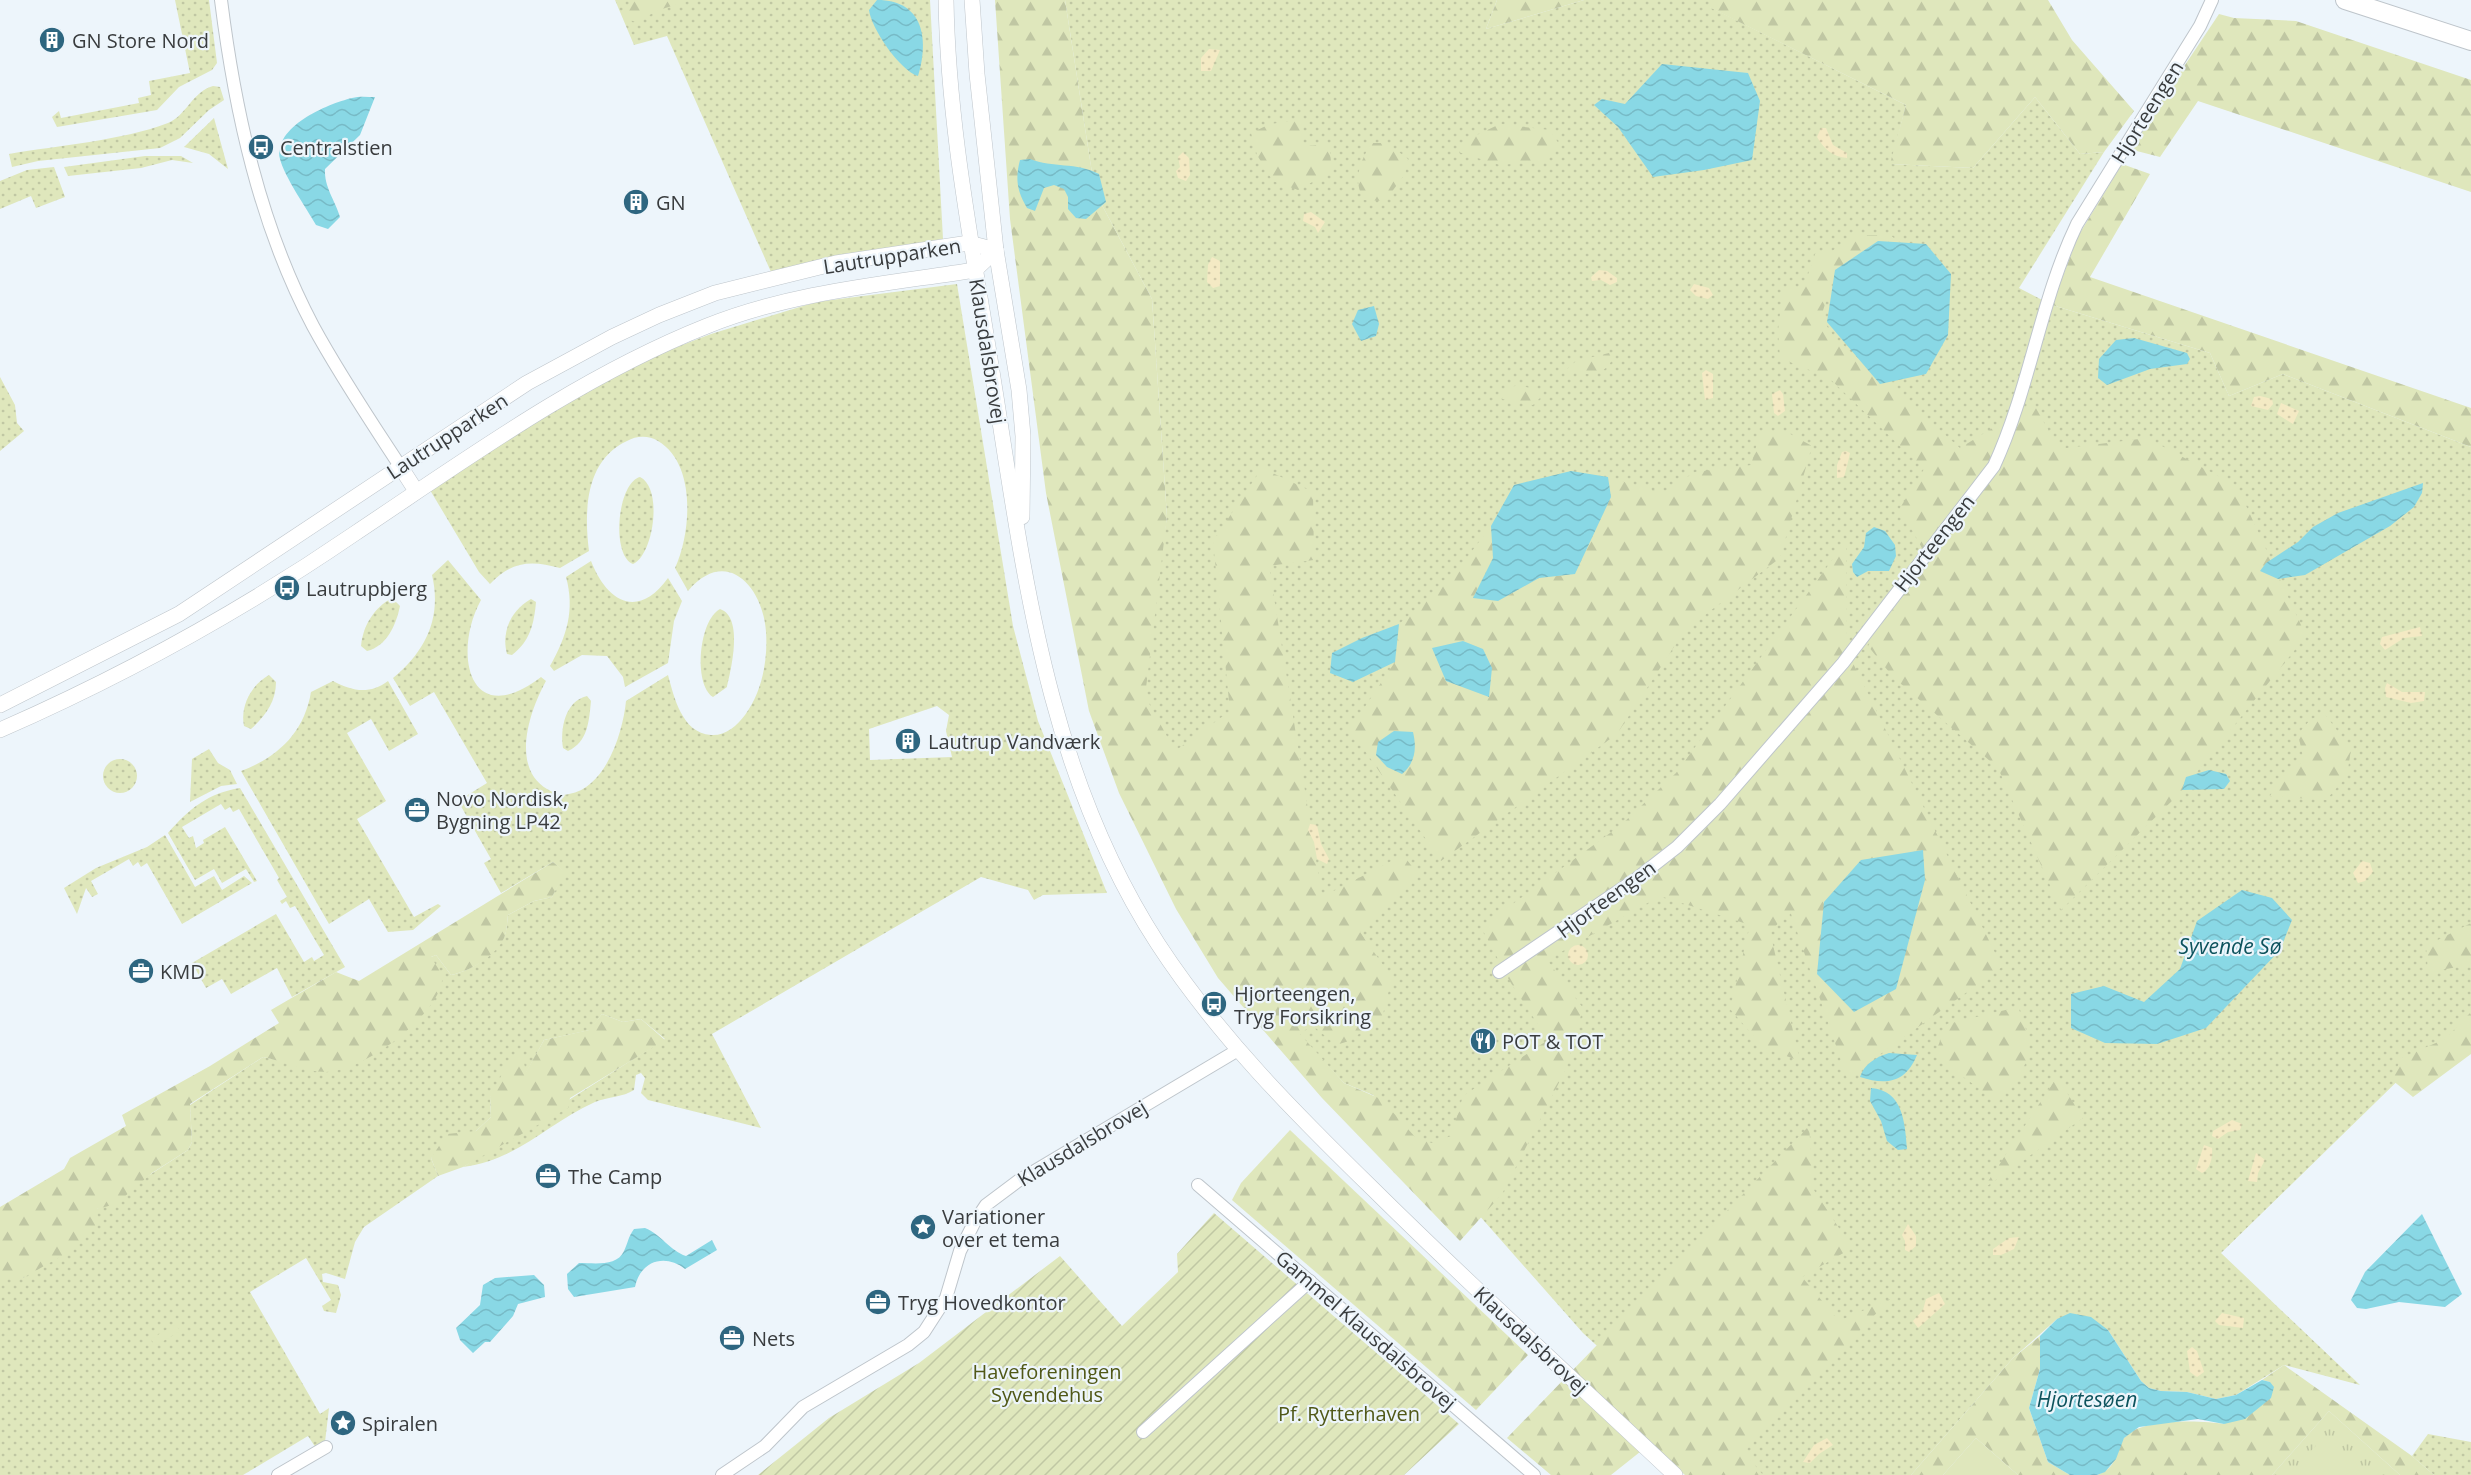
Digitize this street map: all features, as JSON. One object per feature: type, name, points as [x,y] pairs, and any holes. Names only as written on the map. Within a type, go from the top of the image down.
[{"type":"main road","points":[[2345,0],[2471,41]]},
{"type":"street","points":[[221,0],[236,100],[267,218],[288,272],[313,326],[416,491]]},
{"type":"street","name":"Klausdalsbrovej","points":[[946,0],[947,65],[969,243],[1021,559],[1045,676],[1061,734],[1093,818],[1156,941],[1238,1050],[1300,1118],[1411,1227],[1675,1475]]},
{"type":"street","name":"Klausdalsbrovej","points":[[972,0],[977,74],[996,250],[1019,390],[1022,424],[1021,559]]},
{"type":"street","name":"Hjorteengen","points":[[1499,972],[1636,879],[1677,847],[1720,804],[1843,663],[1994,466],[2009,432],[2061,258],[2077,224],[2200,26],[2212,0]]},
{"type":"street","name":"Lautrupparken","points":[[0,705],[124,644],[179,614],[527,383],[612,337],[704,298],[836,263],[969,243],[996,250]]},
{"type":"street","name":"Lautrupparken","points":[[0,730],[121,672],[247,603],[559,399],[646,352],[709,325],[767,306],[975,270],[996,250]]},
{"type":"street","name":"Klausdalsbrovej","points":[[722,1475],[765,1446],[803,1407],[908,1345],[924,1332],[946,1298],[960,1251],[986,1205],[1018,1181],[1238,1050]]},
{"type":"street","name":"Gammel Klausdalsbrovej","points":[[1198,1185],[1534,1475]]},
{"type":"street","points":[[1143,1432],[1310,1281]]},
{"type":"street","points":[[278,1475],[326,1447]]},
{"type":"green space","points":[[175,0],[209,0],[217,63],[212,70],[179,87],[157,110],[57,127],[52,117],[59,111],[61,118],[139,103],[138,98],[151,95],[149,81],[190,73]]},
{"type":"green space","points":[[615,0],[930,0],[943,239],[771,272],[667,36],[634,45]]},
{"type":"green space","points":[[633,0],[691,0],[659,10],[636,22],[623,18]]},
{"type":"green space","points":[[995,0],[1065,0],[1095,192],[1152,299],[1167,517],[1145,696],[1175,751],[1230,711],[1213,541],[1262,468],[1313,492],[1314,560],[1269,566],[1322,897],[1403,855],[1418,874],[1360,932],[1392,978],[1382,1018],[1349,1041],[1336,1045],[1312,1025],[1300,1034],[1344,1083],[1381,1099],[1416,1138],[1432,1143],[1451,1136],[1463,1096],[1548,1040],[1509,980],[1481,927],[1621,825],[1676,773],[1846,541],[1847,651],[2002,967],[1847,1078],[1790,911],[1770,932],[1800,1061],[1764,1048],[1730,1009],[1750,925],[1660,896],[1547,960],[1583,1008],[1566,1069],[1502,1194],[1460,1241],[1322,1098],[1218,978],[1176,909],[1119,793],[1089,711],[1046,493],[1010,219]]},
{"type":"green space","points":[[1065,0],[1497,0],[1486,29],[1584,0],[1709,0],[1710,7],[1906,105],[1891,164],[1973,168],[2035,97],[2080,154],[2104,152],[2019,288],[2052,305],[2210,353],[2229,396],[2283,374],[2471,447],[2471,1038],[2417,1062],[2221,1253],[2360,1385],[2284,1365],[2236,1395],[2216,1399],[2187,1392],[2161,1391],[2149,1388],[2141,1381],[2108,1330],[2057,1319],[2013,1358],[1911,1475],[1738,1475],[1583,1333],[1373,1095],[1344,1083],[1299,1035],[1129,751],[1167,517],[1152,299],[1095,192]]},
{"type":"green space","points":[[1497,0],[1584,0],[1486,29]]},
{"type":"green space","points":[[1709,0],[2048,0],[2072,40],[2134,111],[2104,152],[2080,154],[2035,97],[1973,168],[1890,164],[1906,105],[1709,7]]},
{"type":"green space","points":[[2219,14],[2234,18],[2296,21],[2471,80],[2471,192],[2198,101],[2160,157],[2129,149]]},
{"type":"green space","points":[[213,86],[220,87],[224,100],[209,110],[180,138],[160,148],[38,161],[12,167],[9,154],[110,138],[168,123],[180,115],[200,93]]},
{"type":"green space","points":[[214,118],[228,169],[209,154],[184,147]]},
{"type":"green space","points":[[1301,120],[1302,147],[1329,143],[1332,171],[1298,190],[1273,181],[1257,155],[1251,133],[1270,124]]},
{"type":"green space","points":[[1500,124],[1550,130],[1559,144],[1546,161],[1500,165],[1455,151],[1466,140]]},
{"type":"green space","points":[[1371,143],[1387,143],[1408,159],[1405,174],[1385,201],[1364,200],[1358,185],[1361,164]]},
{"type":"green space","points":[[145,156],[181,156],[193,163],[172,160],[141,168],[68,176],[64,167]]},
{"type":"green space","points":[[2122,164],[2150,174],[2090,277],[2471,408],[2471,447],[2283,374],[2229,396],[2210,353],[2052,305],[2078,236]]},
{"type":"green space","points":[[54,167],[65,197],[36,208],[31,196],[0,209],[0,181],[27,170]]},
{"type":"green space","points":[[1855,235],[1890,235],[1906,247],[1871,258],[1834,275],[1821,317],[1834,337],[1960,448],[2033,403],[2059,449],[2147,438],[2237,486],[2306,636],[2180,793],[2061,910],[1998,768],[1893,677],[1868,646],[1905,586],[1923,550],[1900,508],[1924,469],[1829,378],[1780,358],[1778,331],[1783,287],[1803,289],[1815,254],[1832,251]]},
{"type":"green space","points":[[957,284],[1013,626],[1038,721],[1107,893],[1043,895],[1034,900],[1028,890],[981,877],[712,1034],[761,1128],[648,1100],[641,1093],[645,1078],[641,1073],[636,1075],[634,1090],[595,1102],[499,1157],[463,1167],[665,1039],[641,1019],[623,1022],[602,1014],[590,1030],[544,1040],[526,1073],[490,1097],[491,1117],[476,1131],[431,1158],[438,1176],[364,1227],[355,1242],[345,1279],[326,1273],[322,1274],[323,1282],[338,1285],[341,1295],[336,1313],[324,1311],[322,1306],[331,1300],[306,1258],[250,1292],[320,1414],[329,1408],[325,1442],[316,1448],[308,1436],[243,1475],[0,1475],[0,1278],[23,1278],[97,1209],[188,1150],[192,1142],[190,1105],[263,1057],[282,1061],[431,957],[436,955],[451,975],[480,962],[499,946],[506,931],[508,915],[534,901],[552,897],[564,872],[553,862],[501,893],[484,863],[491,859],[458,801],[487,783],[434,692],[410,706],[393,678],[405,668],[429,632],[435,605],[432,575],[448,560],[481,600],[472,621],[468,642],[468,662],[473,679],[483,691],[497,696],[517,692],[541,677],[546,681],[534,707],[526,753],[529,767],[536,779],[555,793],[563,795],[582,790],[593,781],[603,770],[610,757],[621,728],[626,701],[668,675],[673,693],[686,721],[701,733],[716,735],[730,730],[745,715],[756,696],[765,665],[766,643],[763,615],[758,600],[740,577],[729,572],[716,572],[702,578],[688,591],[675,568],[685,537],[687,500],[685,482],[671,452],[658,441],[646,437],[631,439],[613,450],[603,461],[590,488],[587,520],[589,551],[560,568],[531,563],[522,564],[498,576],[490,584],[479,572],[430,490],[569,400],[648,358],[711,334],[816,302]],"holes":[[[937,706],[949,715],[946,731],[952,757],[870,760],[869,729]]]},
{"type":"green space","points":[[1609,353],[1612,360],[1603,370],[1592,374],[1565,371],[1576,361]]},
{"type":"green space","points":[[0,377],[15,405],[17,423],[24,431],[0,451]]},
{"type":"green space","points":[[1518,385],[1538,390],[1540,398],[1533,405],[1502,399],[1505,389]]},
{"type":"green space","points":[[1785,431],[1812,446],[1780,558],[1685,630],[1617,734],[1441,861],[1350,729],[1395,662],[1399,624],[1450,580],[1491,526],[1493,558],[1473,598],[1498,601],[1539,578],[1575,574],[1611,497],[1608,477],[1662,493],[1695,472],[1751,465],[1760,433]]},
{"type":"green space","points":[[640,477],[647,483],[652,494],[653,521],[646,548],[633,564],[626,558],[622,548],[619,535],[620,520],[626,492],[632,482]]},
{"type":"green space","points":[[591,561],[606,587],[624,601],[635,602],[646,599],[657,591],[668,578],[682,601],[674,621],[668,663],[625,687],[623,677],[607,656],[582,655],[554,671],[550,666],[568,623],[570,601],[566,577]]},
{"type":"green space","points":[[392,598],[400,606],[390,634],[380,645],[367,651],[361,646],[367,624],[375,612]]},
{"type":"green space","points":[[531,599],[536,602],[534,618],[527,638],[512,655],[507,654],[505,638],[509,622],[518,609]]},
{"type":"green space","points":[[720,609],[732,622],[734,645],[727,687],[713,697],[707,690],[703,679],[701,652],[707,626],[713,615]]},
{"type":"green space","points":[[269,675],[276,682],[272,702],[265,714],[251,729],[244,726],[245,704],[252,690]]},
{"type":"green space","points":[[333,681],[354,689],[367,690],[388,681],[418,734],[389,751],[371,719],[347,733],[386,801],[357,819],[414,917],[438,904],[441,906],[413,930],[388,932],[369,899],[329,924],[241,771],[267,759],[278,751],[296,731],[308,707],[311,692]]},
{"type":"green space","points":[[587,696],[591,701],[584,736],[575,747],[568,751],[563,748],[563,725],[569,710],[580,699]]},
{"type":"green space","points":[[2324,713],[2351,749],[2347,776],[2326,800],[2270,796],[2282,776],[2304,761],[2298,734],[2310,720]]},
{"type":"green space","points":[[209,749],[218,763],[230,770],[237,784],[221,786],[190,802],[192,759]]},
{"type":"green space","points":[[120,759],[132,764],[137,776],[132,788],[120,793],[108,788],[103,776],[108,764]]},
{"type":"green space","points":[[240,788],[345,967],[292,997],[277,968],[231,994],[222,979],[206,988],[192,963],[276,914],[304,962],[312,957],[314,961],[324,955],[295,906],[290,908],[286,901],[282,904],[280,901],[287,897],[277,880],[279,878],[239,809],[233,812],[230,807],[225,810],[221,804],[182,827],[189,838],[193,836],[196,848],[204,843],[203,840],[225,827],[257,881],[254,882],[246,869],[222,883],[214,869],[195,880],[168,833],[200,803],[218,794]]},
{"type":"green space","points":[[165,835],[195,887],[214,876],[222,890],[244,876],[252,883],[182,924],[147,863],[141,867],[138,862],[133,866],[129,859],[91,881],[98,894],[92,897],[86,888],[77,914],[64,888],[96,868],[147,847]]},
{"type":"green space","points":[[553,862],[565,872],[552,897],[534,901],[508,915],[504,938],[488,957],[474,967],[451,975],[436,955],[431,957],[441,974],[441,986],[423,1014],[393,1042],[358,1063],[326,1072],[263,1057],[190,1104],[192,1142],[188,1150],[152,1173],[116,1204],[97,1209],[98,1224],[74,1249],[23,1278],[0,1278],[0,1207],[64,1169],[70,1158],[126,1126],[122,1115],[210,1066],[279,1023],[271,1010],[336,972],[359,981]]},
{"type":"green space","points":[[2471,923],[2471,960],[2464,966],[2428,972],[2426,946]]},
{"type":"green space","points":[[2018,1007],[2028,1037],[2027,1058],[2017,1078],[1998,1102],[1934,1056],[1947,1024]]},
{"type":"green space","points":[[2471,1012],[2471,1054],[2413,1097],[2392,1080],[2401,1058],[2445,1039]]},
{"type":"green space","points":[[602,1014],[623,1022],[641,1019],[665,1040],[570,1098],[568,1108],[463,1167],[438,1176],[431,1158],[447,1134],[476,1131],[491,1117],[490,1097],[510,1059],[522,1054],[526,1072],[544,1040],[589,1030]]},
{"type":"green space","points":[[2057,1077],[2083,1118],[1983,1189]]},
{"type":"green space","points":[[1809,1126],[1814,1190],[1852,1248],[1802,1277],[1839,1321],[1890,1299],[1744,1452],[1763,1475],[1685,1475],[1650,1444],[1611,1475],[1551,1475],[1507,1438]]},
{"type":"green space","points":[[1290,1130],[1528,1355],[1476,1410],[1232,1200],[1241,1183]]},
{"type":"green space","name":"Haveforeningen Syvendehus","points":[[1214,1213],[1459,1424],[1404,1475],[758,1475],[829,1418],[919,1363],[1060,1256],[1122,1326],[1178,1272],[1177,1254]]},
{"type":"green space","points":[[176,1324],[180,1331],[155,1346],[151,1339]]},
{"type":"green space","points":[[2040,1336],[2040,1369],[2029,1408],[2048,1462],[2070,1475],[2018,1475],[1976,1438],[1943,1475],[1911,1475],[2013,1358]]},
{"type":"green space","points":[[2284,1365],[2412,1456],[2434,1475],[2400,1475],[2329,1411],[2272,1475],[2097,1475],[2109,1468],[2124,1438],[2132,1431],[2171,1422],[2224,1424],[2270,1382],[2262,1380]]},
{"type":"green space","points":[[2329,1411],[2400,1475],[2272,1475]]},
{"type":"green space","points":[[2428,1434],[2471,1442],[2471,1475],[2434,1475],[2412,1456]]},
{"type":"green space","points":[[1976,1438],[2018,1475],[1943,1475]]},
{"type":"green space","points":[[2320,1441],[2357,1475],[2289,1475]]},
{"type":"sand","points":[[1209,49],[1220,50],[1211,71],[1201,71],[1201,58]]},
{"type":"sand","points":[[1821,128],[1826,128],[1833,145],[1847,153],[1847,158],[1829,152],[1817,137]]},
{"type":"sand","points":[[1183,152],[1189,158],[1190,175],[1186,181],[1178,178],[1176,171],[1180,167],[1178,157]]},
{"type":"sand","points":[[1311,212],[1325,222],[1318,233],[1315,227],[1303,221],[1304,214]]},
{"type":"sand","points":[[1212,257],[1220,261],[1220,286],[1213,288],[1207,282],[1208,265]]},
{"type":"sand","points":[[1599,270],[1607,271],[1617,278],[1617,282],[1610,285],[1601,280],[1592,281],[1591,277]]},
{"type":"sand","points":[[1694,284],[1709,288],[1713,295],[1708,299],[1696,296],[1690,290]]},
{"type":"sand","points":[[1706,370],[1713,374],[1713,398],[1705,400],[1702,373]]},
{"type":"sand","points":[[1780,390],[1783,394],[1785,411],[1778,416],[1774,413],[1772,394]]},
{"type":"sand","points":[[2254,397],[2272,399],[2273,404],[2268,410],[2251,406]]},
{"type":"sand","points":[[2281,403],[2299,411],[2293,424],[2277,414]]},
{"type":"sand","points":[[1842,452],[1850,453],[1844,477],[1837,478],[1837,465]]},
{"type":"sand","points":[[2420,627],[2422,636],[2404,638],[2385,650],[2380,644],[2382,637]]},
{"type":"sand","points":[[2387,683],[2402,692],[2425,692],[2424,701],[2411,703],[2386,697]]},
{"type":"sand","points":[[1310,824],[1317,825],[1321,844],[1329,859],[1327,864],[1317,859],[1314,842],[1308,830]]},
{"type":"sand","points":[[2362,861],[2370,863],[2373,872],[2365,881],[2358,883],[2353,873]]},
{"type":"sand","points":[[1578,945],[1585,948],[1588,955],[1585,962],[1578,965],[1571,962],[1568,955],[1571,948]]},
{"type":"sand","points":[[2232,1120],[2242,1124],[2240,1130],[2228,1132],[2218,1139],[2212,1136],[2213,1131]]},
{"type":"sand","points":[[2204,1145],[2212,1148],[2212,1155],[2209,1166],[2202,1173],[2196,1169]]},
{"type":"sand","points":[[2256,1153],[2265,1160],[2258,1173],[2257,1182],[2248,1181]]},
{"type":"sand","points":[[1908,1224],[1916,1236],[1916,1246],[1909,1252],[1905,1250],[1902,1235]]},
{"type":"sand","points":[[2019,1237],[2014,1249],[2001,1255],[1993,1255],[1993,1249],[2009,1238]]},
{"type":"sand","points":[[1939,1293],[1945,1304],[1918,1328],[1913,1321],[1923,1310],[1926,1299]]},
{"type":"sand","points":[[2222,1313],[2244,1318],[2243,1328],[2219,1325],[2215,1321]]},
{"type":"sand","points":[[2192,1347],[2197,1351],[2204,1372],[2197,1377],[2190,1372],[2187,1351]]},
{"type":"sand","points":[[1827,1438],[1833,1445],[1810,1463],[1803,1462],[1814,1445]]},
{"type":"water","points":[[877,0],[893,2],[905,7],[914,15],[919,24],[923,49],[918,76],[895,58],[875,27],[869,10]]},
{"type":"water","points":[[1662,64],[1748,73],[1760,101],[1752,160],[1653,177],[1618,127],[1594,105],[1602,99],[1625,104]]},
{"type":"water","points":[[355,97],[375,97],[360,135],[325,169],[328,188],[340,217],[328,229],[316,225],[282,166],[280,147],[293,127],[316,112]]},
{"type":"water","points":[[1030,159],[1082,168],[1099,174],[1106,202],[1086,219],[1076,218],[1068,209],[1068,197],[1064,189],[1054,185],[1044,188],[1035,211],[1027,208],[1017,179],[1020,160]]},
{"type":"water","points":[[1878,241],[1926,244],[1951,274],[1948,335],[1926,374],[1880,384],[1827,322],[1835,270]]},
{"type":"water","points":[[1374,306],[1379,324],[1376,336],[1361,341],[1352,324],[1358,310]]},
{"type":"water","points":[[2134,338],[2187,353],[2190,359],[2187,364],[2150,369],[2107,385],[2098,378],[2099,359],[2116,340]]},
{"type":"water","points":[[1571,471],[1608,477],[1611,497],[1575,574],[1539,578],[1498,601],[1473,598],[1493,558],[1491,526],[1514,485]]},
{"type":"water","points":[[2423,483],[2422,493],[2414,507],[2390,526],[2305,575],[2278,579],[2260,571],[2266,563],[2298,542],[2313,527],[2338,513]]},
{"type":"water","points":[[1874,527],[1885,531],[1895,545],[1896,556],[1889,571],[1868,571],[1857,577],[1853,572],[1852,564],[1864,547],[1866,533]]},
{"type":"water","points":[[1399,624],[1395,662],[1353,682],[1330,673],[1332,653],[1362,638]]},
{"type":"water","points":[[1463,641],[1483,649],[1492,668],[1489,697],[1446,681],[1432,648]]},
{"type":"water","points":[[1394,731],[1413,732],[1415,750],[1410,765],[1402,774],[1387,767],[1376,755],[1378,742]]},
{"type":"water","points":[[2209,770],[2226,774],[2230,781],[2224,789],[2182,790],[2186,777]]},
{"type":"water","points":[[1923,850],[1925,880],[1896,989],[1854,1012],[1817,974],[1824,902],[1861,860]]},
{"type":"water","name":"Syvende Sø","points":[[2242,890],[2272,898],[2292,920],[2280,950],[2206,1028],[2157,1044],[2105,1043],[2071,1028],[2071,994],[2104,986],[2144,1002],[2180,969],[2197,921]]},
{"type":"water","points":[[1889,1053],[1917,1055],[1907,1071],[1894,1080],[1879,1081],[1860,1077],[1864,1068],[1871,1062]]},
{"type":"water","points":[[1871,1088],[1882,1090],[1896,1101],[1903,1119],[1907,1149],[1898,1150],[1887,1141],[1881,1121],[1870,1101]]},
{"type":"water","points":[[2422,1214],[2462,1294],[2445,1307],[2399,1302],[2366,1309],[2357,1308],[2351,1300],[2365,1272]]},
{"type":"water","points":[[645,1228],[686,1256],[712,1240],[717,1250],[685,1269],[669,1261],[654,1262],[642,1271],[635,1287],[574,1297],[568,1289],[567,1274],[579,1263],[604,1263],[616,1260],[624,1251],[634,1229]]},
{"type":"water","points":[[534,1275],[544,1285],[545,1297],[518,1304],[513,1316],[490,1342],[485,1342],[473,1353],[460,1340],[456,1328],[480,1305],[483,1285],[495,1278]]},
{"type":"water","name":"Hjortesøen","points":[[2070,1313],[2091,1317],[2108,1330],[2141,1381],[2149,1388],[2187,1392],[2216,1399],[2236,1395],[2262,1380],[2270,1382],[2274,1387],[2271,1398],[2245,1419],[2224,1424],[2198,1419],[2139,1427],[2124,1438],[2116,1459],[2105,1472],[2097,1475],[2070,1475],[2048,1462],[2029,1408],[2040,1369],[2040,1336],[2057,1319]]},
{"type":"place","name":"GN Store Nord","points":[[52,40]]},
{"type":"place","name":"Centralstien","points":[[261,147]]},
{"type":"place","name":"GN","points":[[636,202]]},
{"type":"place","name":"Lautrupbjerg","points":[[287,588]]},
{"type":"place","name":"Lautrup Vandværk","points":[[908,741]]},
{"type":"place","name":"Novo Nordisk, Bygning LP42","points":[[417,810]]},
{"type":"place","name":"KMD","points":[[141,971]]},
{"type":"place","name":"Hjorteengen, Tryg Forsikring","points":[[1214,1004]]},
{"type":"place","name":"POT & TOT","points":[[1483,1041]]},
{"type":"place","name":"The Camp","points":[[548,1176]]},
{"type":"place","name":"Variationer over et tema","points":[[923,1227]]},
{"type":"place","name":"Tryg Hovedkontor","points":[[878,1302]]},
{"type":"place","name":"Nets","points":[[732,1338]]},
{"type":"place","name":"Spiralen","points":[[343,1423]]},
{"type":"park label","name":"Pf. Rytterhaven","points":[[1349,1413]]}]
